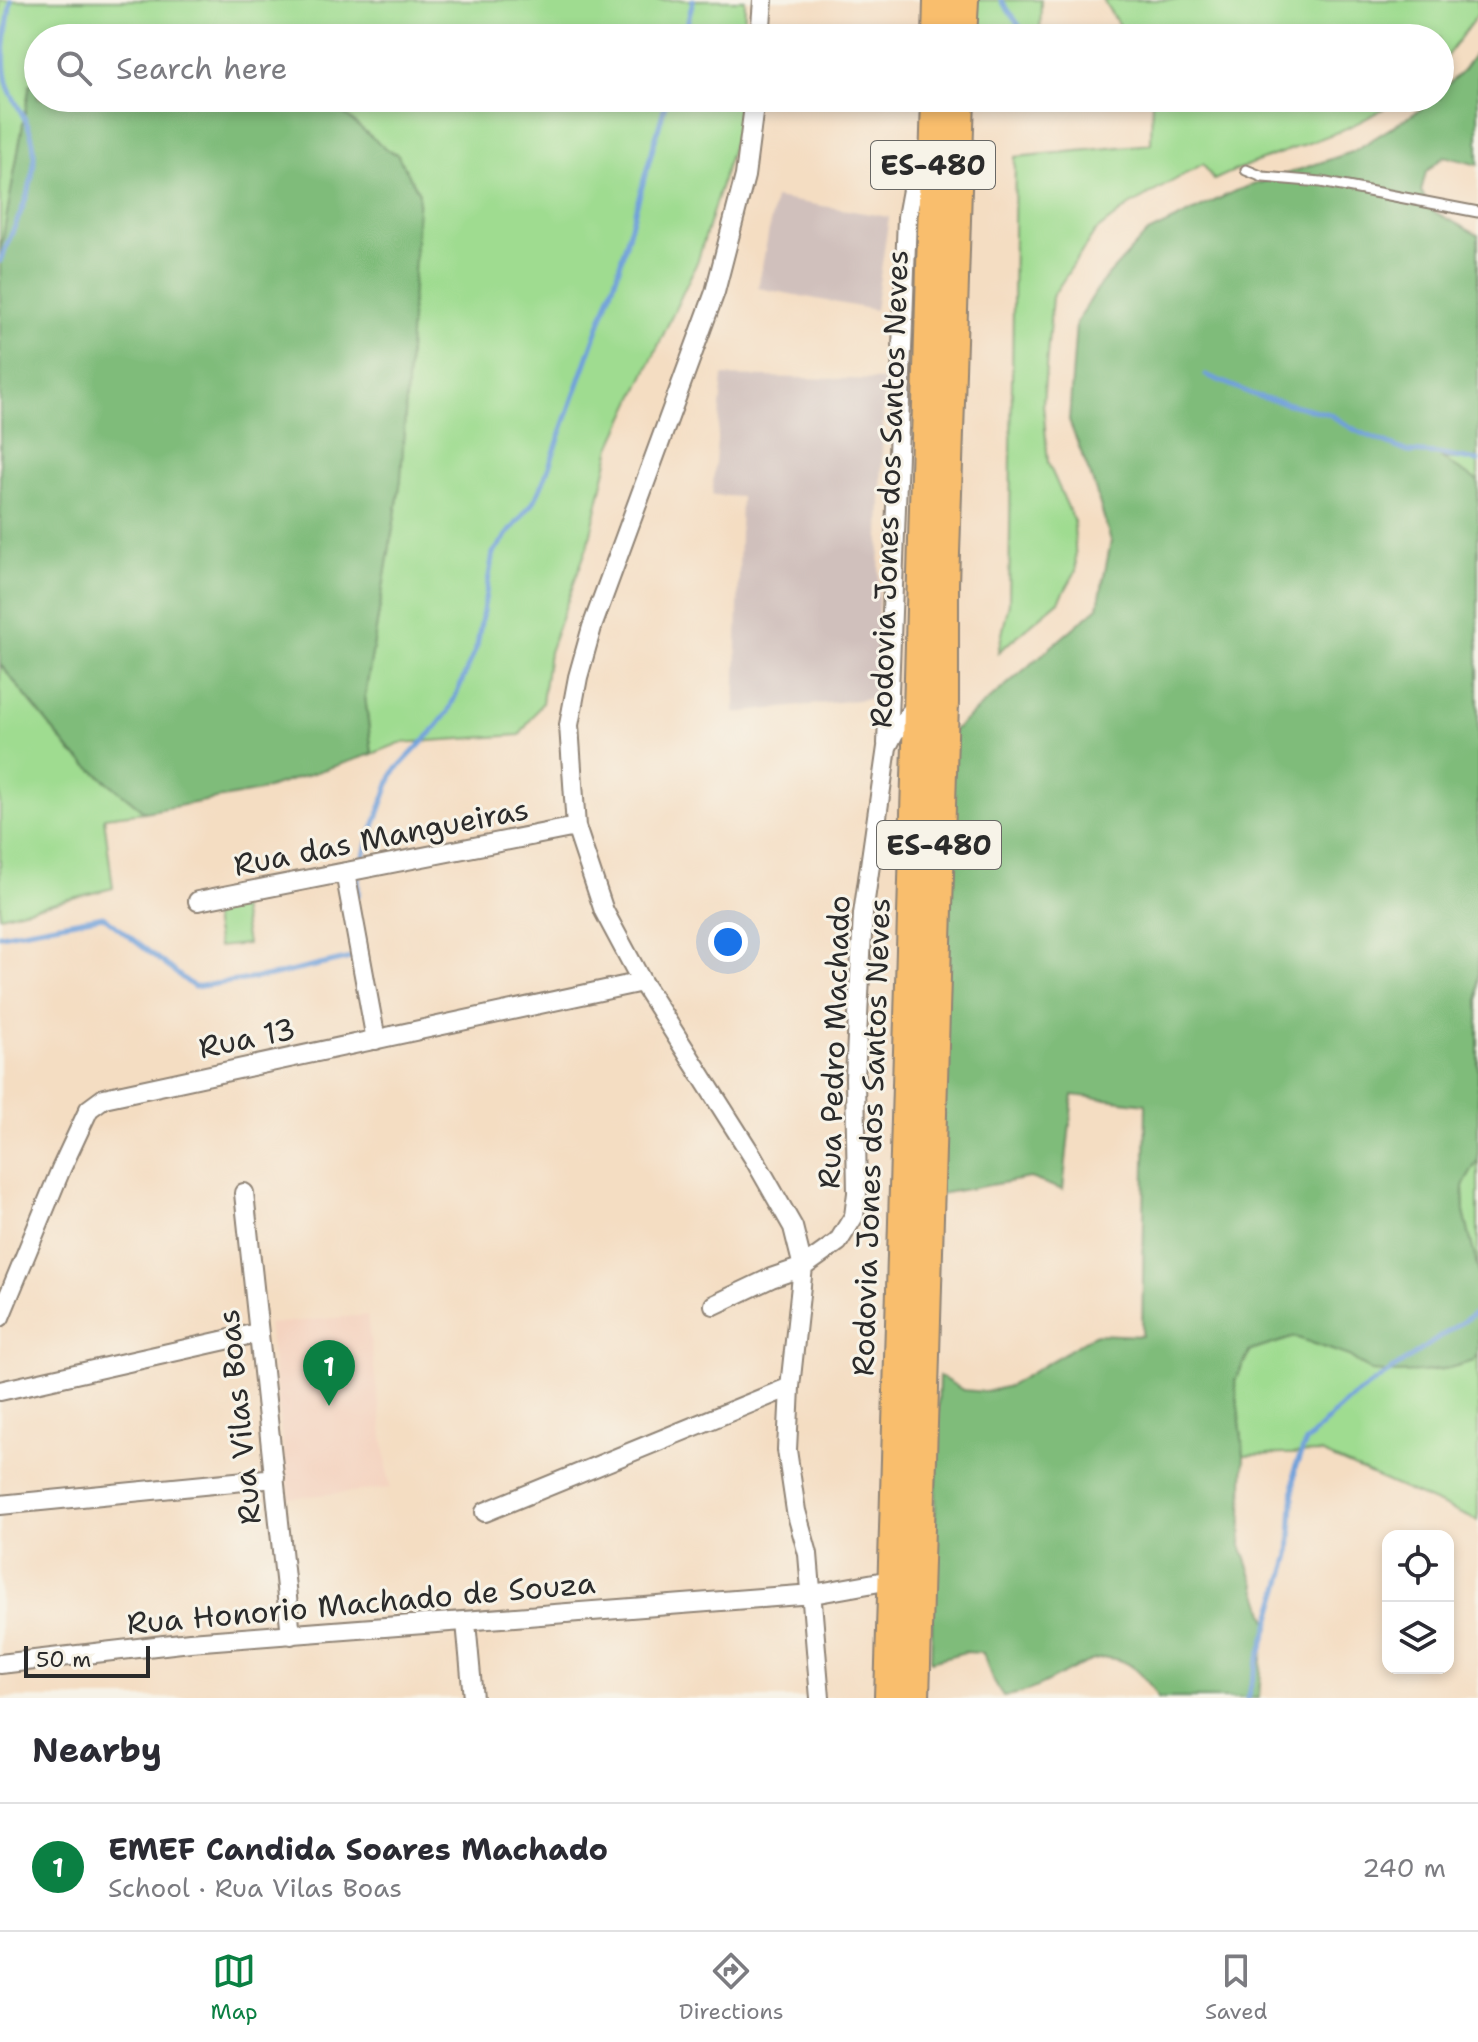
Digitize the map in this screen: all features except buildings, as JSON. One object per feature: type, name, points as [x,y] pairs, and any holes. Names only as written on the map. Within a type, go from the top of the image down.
[{"type":"main road","points":[[937,24],[938,0]]},
{"type":"main road","points":[[963,24],[964,0]]},
{"type":"main road","name":"Rodovia Jones dos Santos Neves","points":[[908,1692],[891,1580],[936,112]]},
{"type":"main road","name":"Rodovia Jones dos Santos Neves","points":[[908,1692],[944,702],[944,584],[960,112]]},
{"type":"street","points":[[761,24],[763,0]]},
{"type":"street","points":[[753,112],[745,176],[715,292],[614,563],[578,677],[569,725],[576,827],[604,911],[642,982],[753,1157],[793,1227],[803,1267],[790,1387],[787,1450],[796,1511],[808,1554],[820,1698]]},
{"type":"street","name":"Rua Pedro Machado","points":[[714,1305],[771,1278],[803,1267],[838,1242],[854,1216],[857,1193],[855,1078],[863,914],[887,747],[907,217],[912,190],[935,141]]},
{"type":"street","name":"Rua Pedro Machado","points":[[887,747],[917,704]]},
{"type":"street","name":"Rua das Mangueiras","points":[[198,901],[576,827]]},
{"type":"street","points":[[345,872],[376,1040]]},
{"type":"street","name":"Rua 13","points":[[0,1317],[89,1109],[104,1098],[642,982]]},
{"type":"street","name":"Rua Vilas Boas","points":[[244,1193],[291,1635]]},
{"type":"street","points":[[0,1391],[257,1333]]},
{"type":"street","points":[[485,1512],[790,1387]]},
{"type":"street","points":[[0,1505],[275,1478]]},
{"type":"street","name":"Rua Honorio Machado de Souza","points":[[0,1664],[190,1642],[813,1594],[891,1580]]},
{"type":"street","points":[[466,1622],[473,1698]]},
{"type":"lane","points":[[1246,170],[1263,177],[1351,187],[1478,212]]},
{"type":"shaded area","points":[[775,198],[889,217],[875,310],[758,288]]},
{"type":"shaded area","points":[[723,376],[884,380],[876,698],[735,713],[741,497],[712,495]]},
{"type":"shaded area","points":[[367,1315],[390,1488],[289,1498],[268,1324]]},
{"type":"green space","points":[[0,0],[745,0],[744,24],[24,24],[25,112],[0,254]]},
{"type":"green space","points":[[975,0],[1041,0],[1040,24],[974,24]]},
{"type":"green space","points":[[1103,0],[1478,0],[1478,14],[1454,46],[1454,24],[1118,24]]},
{"type":"green space","points":[[1478,49],[1478,165],[1444,156],[1426,172],[1421,191],[1431,210],[1478,235],[1478,459],[1442,459],[1478,481],[1478,1160],[1463,1186],[1464,1212],[1478,1270],[1478,1352],[1474,1361],[1449,1368],[1397,1373],[1371,1371],[1349,1356],[1295,1337],[1250,1351],[1235,1380],[1244,1455],[1241,1545],[1270,1627],[1263,1646],[1259,1698],[1158,1698],[1140,1673],[1122,1661],[1104,1658],[1085,1663],[1025,1692],[1003,1696],[992,1679],[983,1653],[965,1652],[931,1661],[939,1376],[963,1390],[986,1392],[1009,1386],[1096,1334],[1142,1336],[1146,1104],[1073,1095],[1063,1190],[1030,1178],[939,1194],[950,733],[1098,607],[1111,541],[1094,485],[1069,421],[1076,323],[1101,283],[1146,234],[1235,191],[1352,152],[1416,112],[1454,112],[1454,79]]},
{"type":"green space","points":[[25,112],[337,112],[344,114],[386,149],[397,154],[419,193],[401,480],[365,696],[372,754],[255,792],[145,812],[71,752],[0,664],[0,254]]},
{"type":"green space","points":[[314,112],[743,112],[698,260],[611,447],[589,542],[549,652],[542,703],[520,735],[400,743],[372,754],[365,696],[401,480],[397,154]]},
{"type":"green space","points":[[1152,112],[1378,112],[1332,134],[1214,180],[1203,164],[1129,206],[1095,232],[1052,297],[1043,403],[1048,463],[1074,521],[1076,571],[1059,601],[998,652],[1009,603],[1015,157],[1151,144]]},
{"type":"green space","points":[[1441,458],[1478,459],[1478,481],[1473,479]]},
{"type":"green space","points":[[0,664],[71,752],[145,812],[104,817],[113,888],[0,916]]},
{"type":"green space","points":[[241,908],[247,944],[218,947],[212,913]]},
{"type":"green space","points":[[1478,1160],[1478,1270],[1464,1212],[1463,1186]]},
{"type":"green space","points":[[1295,1337],[1349,1356],[1371,1371],[1423,1372],[1449,1368],[1474,1361],[1478,1352],[1478,1521],[1321,1453],[1244,1455],[1235,1380],[1251,1351]]},
{"type":"waterway","points":[[0,261],[29,188],[34,157],[31,135],[6,76],[5,43],[11,0]]},
{"type":"waterway","points":[[687,24],[693,0]]},
{"type":"waterway","points":[[1001,0],[1018,24]]},
{"type":"waterway","points":[[361,863],[393,773],[448,712],[477,646],[493,553],[535,500],[546,475],[617,275],[663,112]]},
{"type":"waterway","points":[[1206,375],[1257,396],[1329,414],[1357,431],[1408,452],[1478,461]]},
{"type":"waterway","points":[[358,877],[358,896]]},
{"type":"waterway","points":[[0,935],[103,916],[194,987],[271,976],[355,957]]},
{"type":"waterway","points":[[1247,1698],[1290,1555],[1295,1468],[1306,1442],[1347,1401],[1478,1311]]},
{"type":"place","name":"EMEF Candida Soares Machado","points":[[329,1406]]}]
